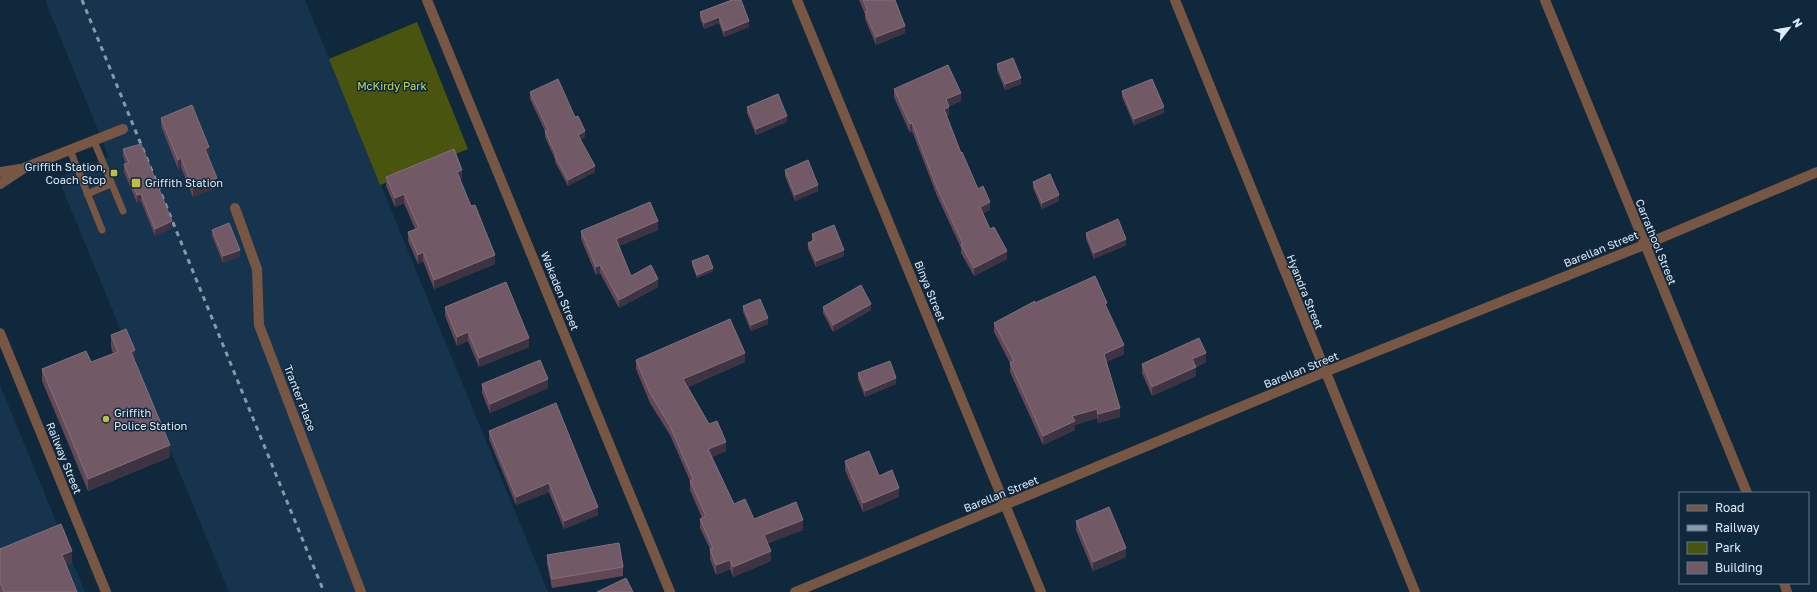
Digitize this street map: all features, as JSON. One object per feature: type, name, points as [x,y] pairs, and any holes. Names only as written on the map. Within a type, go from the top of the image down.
[{"type":"street","name":"Binya Street","points":[[797,0],[1041,592]]},
{"type":"street","name":"Hyandra Street","points":[[1175,0],[1415,592]]},
{"type":"street","name":"Carrathool Street","points":[[1545,0],[1644,245],[1747,492]]},
{"type":"street","name":"Wakaden Street","points":[[430,1],[670,592]]},
{"type":"street","points":[[0,172],[24,168],[123,129]]},
{"type":"street","points":[[0,184],[24,168]]},
{"type":"street","name":"Barellan Street","points":[[795,592],[1325,372],[1644,245],[1817,172]]},
{"type":"street","name":"Tranter Place","points":[[235,208],[257,268],[259,325],[361,592]]},
{"type":"street","name":"Railway Street","points":[[0,333],[106,592]]},
{"type":"lane","points":[[94,141],[123,211]]},
{"type":"lane","points":[[70,150],[102,230]]},
{"type":"lane","points":[[87,194],[111,184]]},
{"type":"shaded area","points":[[45,0],[305,0],[548,592],[229,592],[58,178],[109,157]]},
{"type":"shaded area","points":[[0,385],[85,592],[0,592]]},
{"type":"green space","name":"McKirdy Park","points":[[417,22],[468,149],[380,185],[329,59]]},
{"type":"building","points":[[732,0],[741,0],[749,21],[724,31],[719,17],[704,23],[700,12]]},
{"type":"building","points":[[863,0],[895,0],[905,26],[876,37],[865,12],[868,11]]},
{"type":"building","points":[[1013,58],[1021,78],[1005,84],[997,64]]},
{"type":"building","points":[[948,65],[961,93],[946,99],[949,107],[944,109],[961,153],[962,152],[978,189],[983,186],[990,202],[980,207],[990,229],[994,227],[1007,251],[974,268],[961,245],[963,244],[937,188],[912,123],[910,124],[894,89]]},
{"type":"building","points":[[558,79],[575,117],[578,116],[585,131],[578,135],[595,166],[568,180],[555,156],[556,155],[545,131],[548,130],[530,92]]},
{"type":"building","points":[[1152,79],[1164,107],[1134,119],[1122,91]]},
{"type":"building","points":[[778,94],[787,116],[756,129],[747,107]]},
{"type":"building","points":[[192,105],[209,147],[205,149],[217,178],[193,188],[181,158],[178,160],[161,118]]},
{"type":"building","points":[[141,144],[172,221],[155,229],[141,194],[137,195],[124,164],[129,163],[123,149]]},
{"type":"building","points":[[454,149],[462,170],[457,172],[471,206],[475,205],[495,255],[434,280],[423,252],[418,255],[408,232],[419,228],[404,194],[395,198],[386,177]]},
{"type":"building","points":[[808,160],[818,185],[795,195],[785,170]]},
{"type":"building","points":[[1050,174],[1059,195],[1042,203],[1033,182]]},
{"type":"building","points":[[650,202],[658,221],[616,239],[631,276],[651,265],[658,279],[619,300],[600,265],[596,267],[581,231]]},
{"type":"building","points":[[1118,219],[1126,239],[1094,253],[1086,233]]},
{"type":"building","points":[[229,223],[240,250],[223,256],[212,230]]},
{"type":"building","points":[[834,225],[844,250],[816,261],[808,243],[814,240],[812,234]]},
{"type":"building","points":[[708,255],[713,268],[697,275],[692,261]]},
{"type":"building","points":[[1095,276],[1107,303],[1105,304],[1124,345],[1104,354],[1120,408],[1098,414],[1097,409],[1072,416],[1075,421],[1043,436],[1010,363],[1014,361],[994,323],[1035,301],[1035,303]]},
{"type":"building","points":[[506,282],[529,338],[479,358],[468,332],[457,337],[445,307]]},
{"type":"building","points":[[861,285],[871,304],[833,325],[823,307]]},
{"type":"building","points":[[760,299],[768,318],[751,325],[743,306]]},
{"type":"building","points":[[730,319],[745,353],[683,379],[709,424],[717,421],[726,442],[708,449],[734,504],[745,499],[754,519],[796,502],[803,520],[764,535],[771,551],[733,567],[730,560],[716,565],[710,549],[713,548],[700,519],[706,516],[690,481],[693,479],[670,426],[650,393],[636,360]]},
{"type":"building","name":"Griffith Police Station","points":[[126,329],[135,350],[131,352],[170,445],[88,479],[42,369],[86,351],[91,362],[118,352],[111,335]]},
{"type":"building","points":[[1199,338],[1206,353],[1192,359],[1196,367],[1152,387],[1142,364]]},
{"type":"building","points":[[540,360],[548,379],[490,404],[482,384]]},
{"type":"building","points":[[890,361],[896,378],[865,391],[858,373]]},
{"type":"building","points":[[556,403],[598,507],[564,521],[549,483],[516,497],[489,431]]},
{"type":"building","points":[[869,451],[879,476],[892,470],[899,488],[863,503],[845,461]]},
{"type":"building","points":[[1109,507],[1126,548],[1093,562],[1076,521]]},
{"type":"building","points":[[61,524],[72,551],[62,555],[77,592],[4,592],[0,582],[0,549]]},
{"type":"building","points":[[619,543],[623,567],[552,579],[547,555]]},
{"type":"building","points":[[626,578],[633,592],[597,592]]},
{"type":"railway","points":[[82,0],[324,592]]},
{"type":"place","name":"Griffith Station, Coach Stop","points":[[114,173]]},
{"type":"place","name":"Griffith Station","points":[[136,183]]},
{"type":"place","name":"Griffith Police Station","points":[[106,419]]}]
